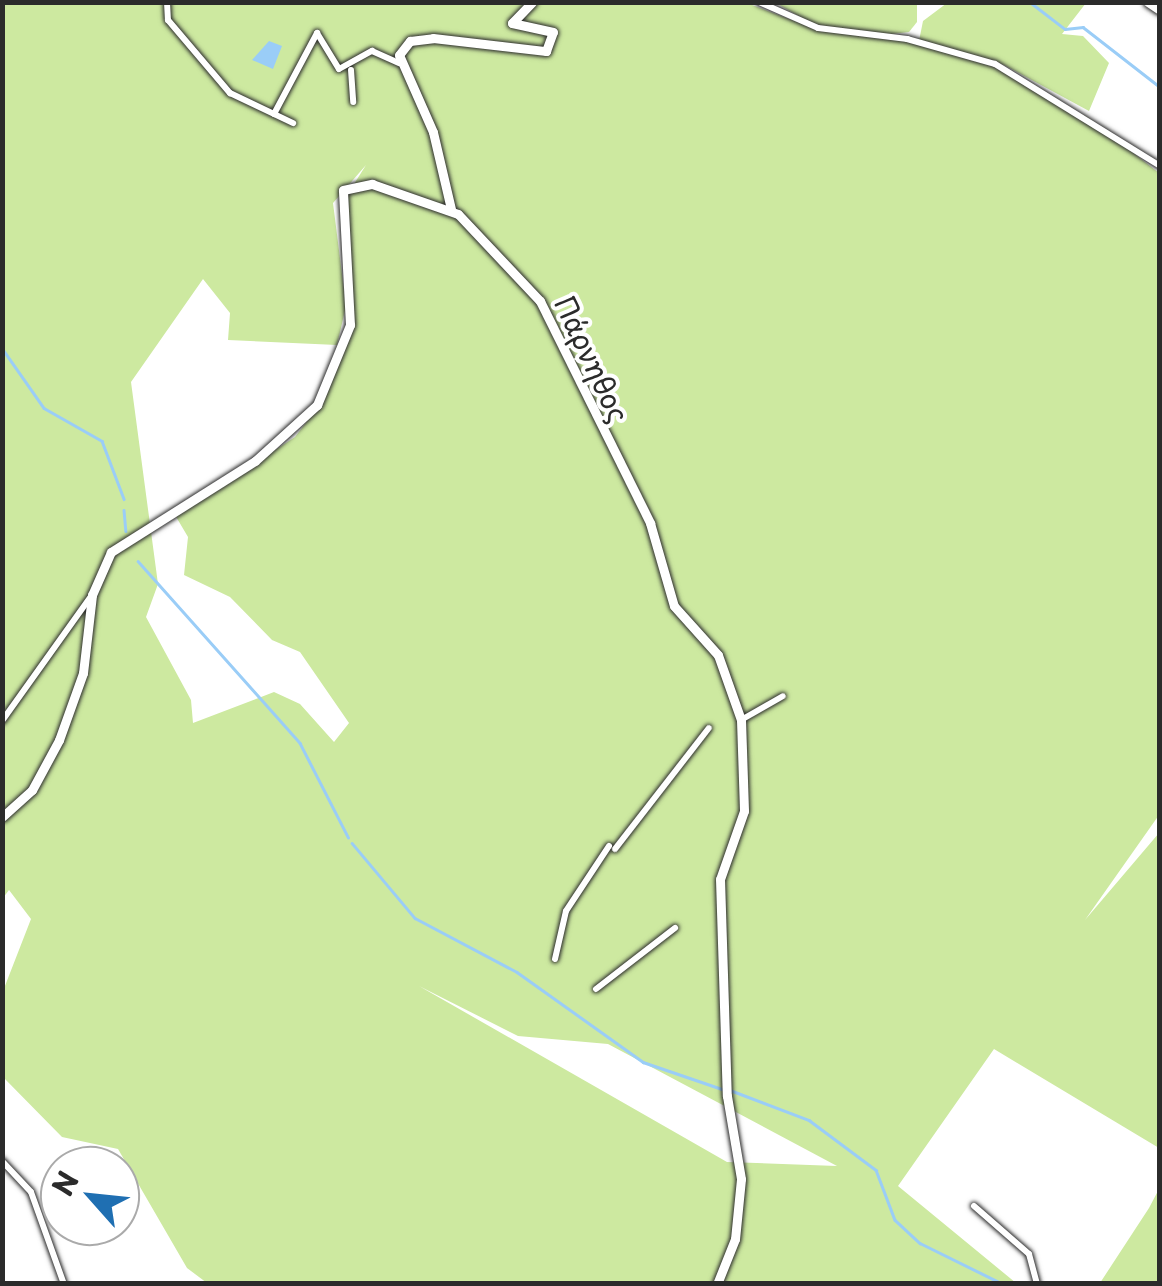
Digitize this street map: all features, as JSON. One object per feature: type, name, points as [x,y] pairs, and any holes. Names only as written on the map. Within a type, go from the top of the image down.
[{"type":"main road","points":[[450,210],[433,132],[399,63],[415,40],[554,45],[552,32],[512,20],[532,2]]},
{"type":"main road","points":[[1148,2],[1160,10]]},
{"type":"main road","name":"Πάρνηθος","points":[[2,817],[32,790],[74,704],[92,595],[118,545],[254,461],[312,414],[350,324],[345,188],[372,184],[450,210],[540,301],[645,512],[674,606],[718,655],[740,720],[744,811],[720,879],[727,1096],[740,1179],[718,1284]]},
{"type":"street","points":[[759,2],[818,28],[907,39],[994,64],[1160,166]]},
{"type":"street","points":[[168,3],[200,63],[230,93],[293,122]]},
{"type":"street","points":[[274,114],[318,32],[330,40],[336,68],[351,70],[372,51],[399,63]]},
{"type":"street","points":[[351,70],[353,102]]},
{"type":"street","points":[[2,721],[92,595]]},
{"type":"street","points":[[740,720],[783,696]]},
{"type":"street","points":[[555,959],[566,912],[612,847],[708,728]]},
{"type":"street","points":[[596,989],[675,928]]},
{"type":"street","points":[[2,1161],[31,1192],[64,1284]]},
{"type":"street","points":[[974,1206],[1029,1254],[1037,1284]]},
{"type":"green space","points":[[774,2],[917,3],[917,22],[909,32],[874,36],[813,24]]},
{"type":"green space","points":[[3,3],[747,3],[818,30],[902,40],[994,67],[1087,117],[1159,173],[1159,815],[1085,920],[1159,833],[1159,1148],[994,1049],[898,1186],[1016,1283],[207,1283],[187,1268],[140,1187],[140,1146],[104,1146],[62,1137],[3,1077],[3,991],[31,919],[9,890],[3,898]],"holes":[[[366,165],[342,203],[354,306],[321,403],[295,437],[175,515],[188,537],[184,575],[230,597],[272,640],[300,652],[349,723],[334,742],[300,704],[274,692],[193,723],[191,700],[146,617],[158,584],[131,382],[203,279],[230,313],[228,340],[337,345],[346,306],[333,203]],[[419,986],[518,1036],[608,1044],[837,1166],[727,1162]]]},
{"type":"green space","points":[[947,3],[1086,3],[1062,34],[1083,36],[1109,63],[1089,111],[1004,65],[919,41],[923,21]]},
{"type":"green space","points":[[1159,1189],[1159,1283],[1100,1283],[1149,1208]]},
{"type":"water","points":[[269,41],[282,46],[273,69],[252,60]]},
{"type":"waterway","points":[[1030,2],[1065,29],[1083,27],[1160,87]]},
{"type":"waterway","points":[[2,348],[44,408],[102,441],[124,499]]},
{"type":"waterway","points":[[124,510],[126,531]]},
{"type":"waterway","points":[[138,561],[300,743],[348,837]]},
{"type":"waterway","points":[[352,843],[415,918],[517,972],[643,1062],[722,1089]]},
{"type":"waterway","points":[[730,1090],[809,1120],[876,1170],[895,1220],[920,1243],[1003,1284]]}]
